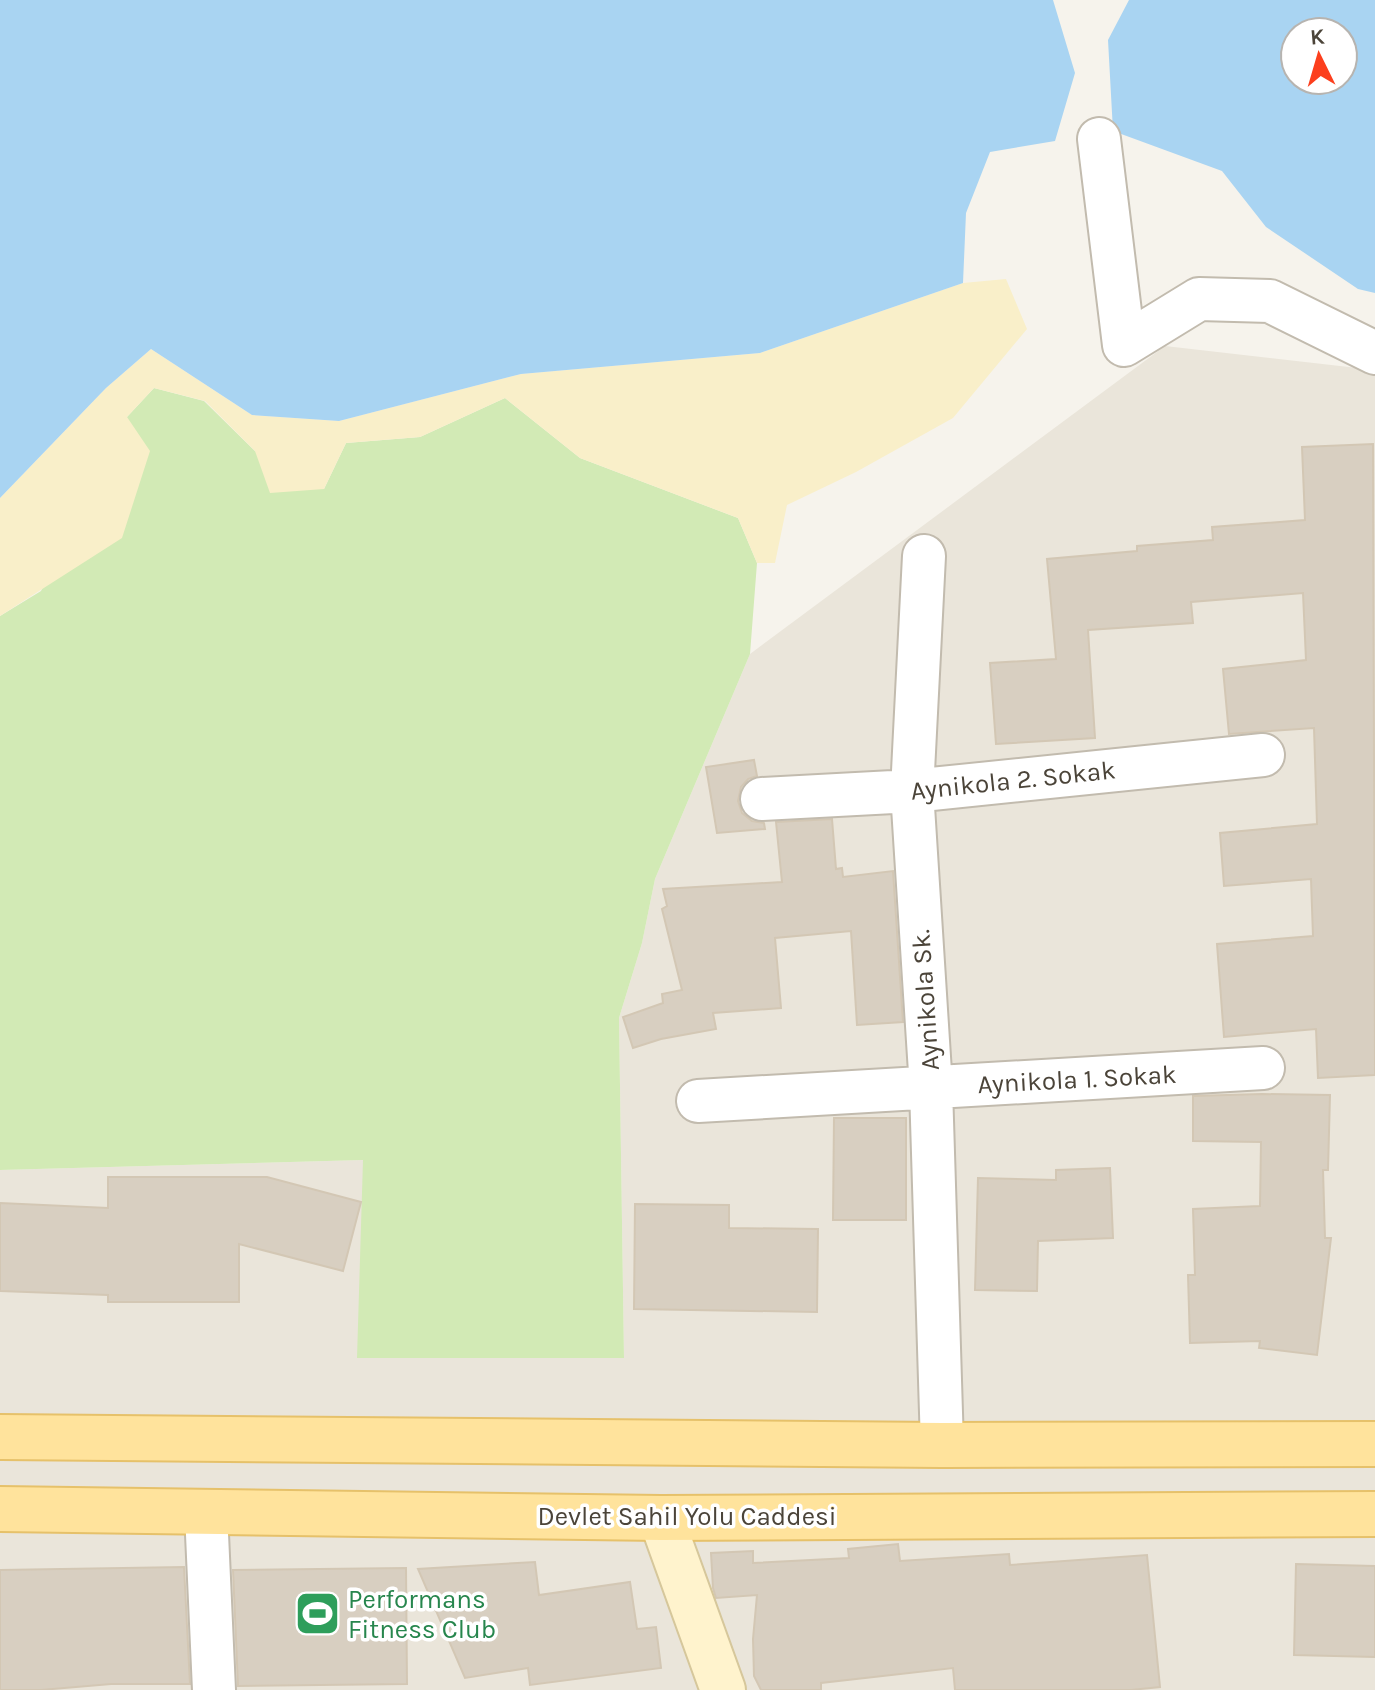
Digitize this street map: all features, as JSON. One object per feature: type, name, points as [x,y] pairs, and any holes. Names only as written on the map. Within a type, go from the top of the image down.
[{"type":"main road","points":[[0,1437],[942,1445],[1375,1444]]},
{"type":"main road","name":"Devlet Sahil Yolu Caddesi","points":[[0,1509],[661,1518],[1375,1514]]},
{"type":"street","points":[[1099,139],[1124,345],[1199,299],[1270,301],[1375,353]]},
{"type":"street","name":"Aynikola Sk.","points":[[924,556],[912,791],[931,1088],[942,1445]]},
{"type":"street","name":"Aynikola 2. Sokak","points":[[762,799],[912,791],[1263,755]]},
{"type":"street","name":"Aynikola 1. Sokak","points":[[698,1101],[1263,1068]]},
{"type":"street","points":[[206,1512],[214,1690]]},
{"type":"street","points":[[661,1518],[723,1690]]},
{"type":"shaded area","points":[[1165,346],[1375,370],[1375,1690],[0,1690],[0,1170],[364,1160],[624,1358],[619,1018],[642,943],[655,879],[750,654]]},
{"type":"green space","points":[[154,388],[204,401],[255,451],[324,489],[346,443],[420,437],[505,398],[580,458],[738,518],[757,563],[750,654],[655,879],[642,943],[619,1018],[624,1358],[357,1358],[363,1160],[0,1170],[0,616],[41,591],[126,418]]},
{"type":"sand","points":[[1006,279],[1027,329],[953,418],[856,472],[787,505],[775,563],[757,563],[738,518],[580,458],[505,398],[420,437],[346,443],[324,489],[270,493],[255,451],[205,401],[154,388],[127,417],[150,451],[122,538],[0,616],[0,498],[106,388],[151,349],[252,415],[339,421],[521,374],[760,353],[963,283]]},
{"type":"water","points":[[0,0],[1053,0],[1075,73],[1055,141],[990,152],[966,213],[963,283],[760,353],[521,374],[339,421],[252,415],[151,349],[106,388],[0,498]]},
{"type":"water","points":[[1129,0],[1375,0],[1375,293],[1358,289],[1266,227],[1222,171],[1113,131],[1108,40]]},
{"type":"building","points":[[1373,444],[1375,1075],[1318,1078],[1316,1029],[1224,1037],[1217,944],[1313,936],[1311,879],[1224,886],[1220,833],[1317,824],[1314,728],[1229,734],[1223,669],[1306,660],[1303,593],[1191,602],[1193,623],[1088,630],[1095,738],[996,744],[990,663],[1056,659],[1047,559],[1137,551],[1137,546],[1213,540],[1212,527],[1305,520],[1302,447]]},
{"type":"building","points":[[754,760],[757,776],[748,779],[741,787],[738,801],[742,813],[752,821],[764,823],[765,829],[717,833],[706,767]]},
{"type":"building","points":[[832,819],[836,869],[842,868],[843,877],[893,871],[903,1022],[857,1025],[851,931],[775,938],[781,1008],[713,1013],[716,1029],[661,1039],[633,1048],[623,1017],[663,1003],[662,994],[682,990],[662,909],[667,906],[663,889],[782,882],[776,822]]},
{"type":"building","points":[[1330,1095],[1328,1170],[1323,1170],[1325,1238],[1331,1238],[1317,1355],[1259,1348],[1260,1341],[1190,1343],[1188,1275],[1195,1275],[1193,1209],[1260,1206],[1261,1142],[1193,1141],[1193,1096]]},
{"type":"building","points":[[834,1118],[906,1118],[906,1220],[833,1220]]},
{"type":"building","points":[[1110,1168],[1113,1238],[1038,1241],[1037,1291],[975,1290],[978,1178],[1056,1180],[1056,1170]]},
{"type":"building","points":[[108,1177],[267,1177],[361,1202],[343,1271],[239,1244],[239,1302],[108,1302],[108,1295],[0,1291],[0,1203],[108,1208]]},
{"type":"building","points":[[635,1204],[729,1205],[729,1228],[818,1229],[817,1312],[634,1309]]},
{"type":"building","points":[[898,1544],[900,1561],[1009,1554],[1010,1565],[1147,1555],[1160,1687],[1131,1690],[955,1690],[953,1668],[821,1683],[821,1690],[761,1690],[754,1676],[757,1595],[716,1598],[711,1553],[753,1551],[753,1563],[849,1558],[848,1549]]},
{"type":"building","points":[[535,1562],[539,1595],[630,1582],[637,1629],[656,1627],[661,1668],[530,1685],[528,1668],[465,1678],[418,1569]]},
{"type":"building","points":[[1296,1564],[1375,1566],[1375,1657],[1294,1655]]},
{"type":"building","points":[[184,1567],[190,1684],[111,1684],[0,1690],[0,1570]]},
{"type":"building","points":[[406,1568],[407,1684],[238,1686],[233,1570]]},
{"type":"place","name":"Performans Fitness Club","points":[[317,1614]]}]
